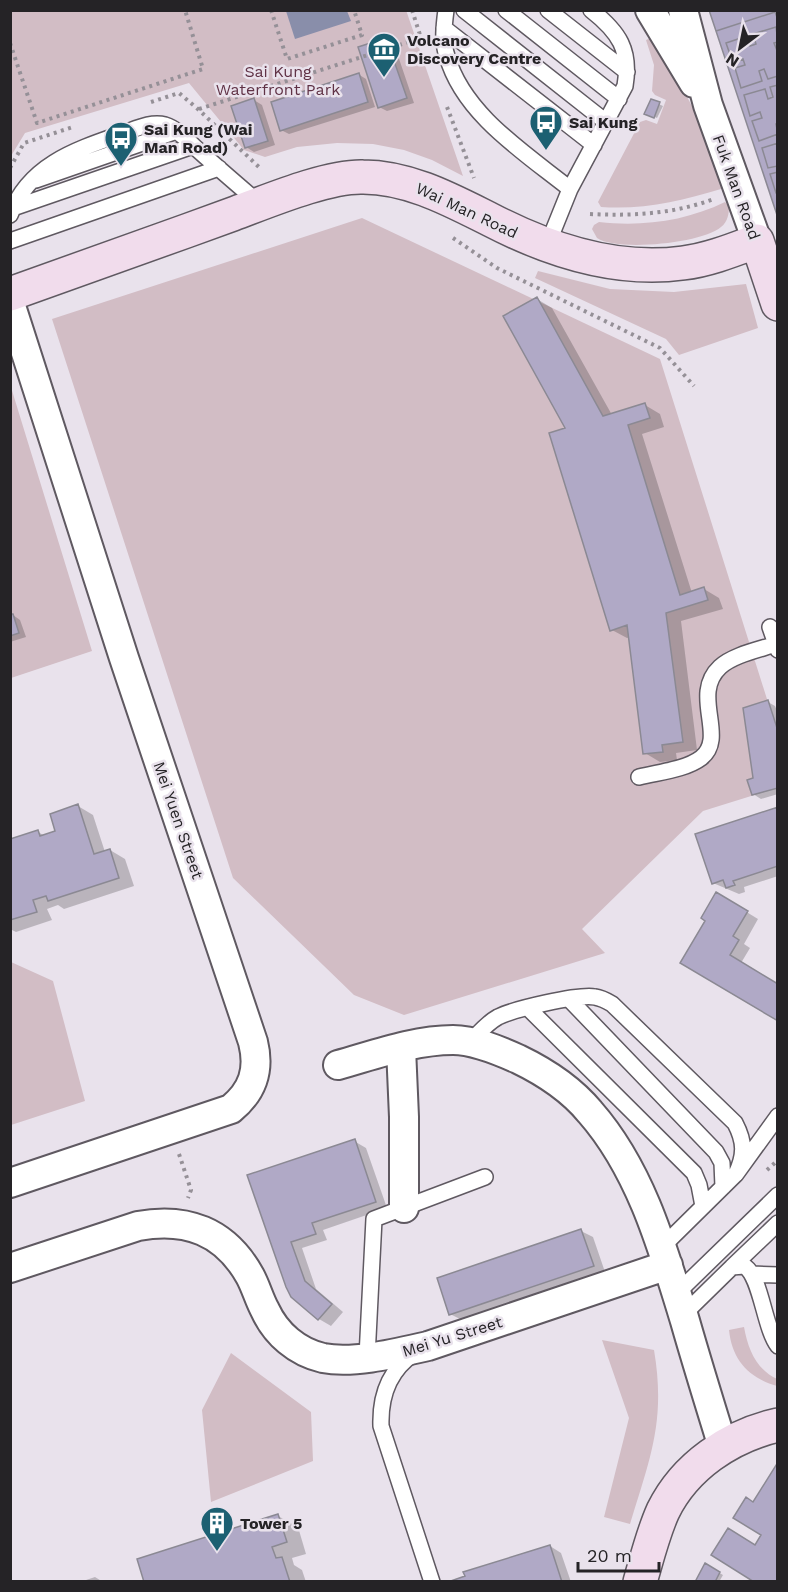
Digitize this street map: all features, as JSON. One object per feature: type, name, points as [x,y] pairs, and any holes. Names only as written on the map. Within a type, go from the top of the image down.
[{"type":"street","name":"Fuk Man Road","points":[[650,10],[708,105]]},
{"type":"street","name":"Fuk Man Road","points":[[683,10],[708,105],[740,190],[777,304]]},
{"type":"street","name":"Wai Man Road","points":[[10,294],[260,204],[327,182],[362,176],[402,181],[432,192],[547,246],[596,259],[651,266],[684,263],[720,254],[756,241]]},
{"type":"street","name":"Mei Yuen Street","points":[[10,303],[124,658],[256,1054],[254,1077],[242,1100],[231,1109],[171,1131],[10,1183]]},
{"type":"street","points":[[338,1065],[426,1042],[453,1040],[470,1042],[504,1052],[535,1067],[565,1087],[590,1111],[611,1140],[627,1168],[665,1256],[723,1447]]},
{"type":"street","points":[[401,1048],[404,1208]]},
{"type":"street","name":"Mei Yu Street","points":[[10,1268],[138,1226],[158,1222],[178,1223],[199,1228],[217,1238],[231,1250],[252,1278],[265,1312],[273,1325],[296,1346],[324,1358],[339,1359],[367,1357],[428,1346],[665,1256]]},
{"type":"street","points":[[640,1581],[663,1511],[674,1493],[697,1466],[742,1436],[777,1425]]},
{"type":"lane","points":[[446,10],[444,28],[446,56],[453,74],[474,107],[488,122],[570,189]]},
{"type":"lane","points":[[464,10],[606,122]]},
{"type":"lane","points":[[506,10],[619,99]]},
{"type":"lane","points":[[548,10],[627,72]]},
{"type":"lane","points":[[547,246],[570,189],[625,86],[627,72],[623,45],[616,33],[591,10]]},
{"type":"lane","points":[[444,28],[594,145]]},
{"type":"lane","points":[[12,211],[30,182],[51,164],[75,150],[154,124],[164,125],[177,132],[260,204]]},
{"type":"lane","points":[[12,211],[193,146]]},
{"type":"lane","points":[[10,241],[219,168]]},
{"type":"lane","points":[[639,777],[691,764],[702,758],[709,750],[712,738],[707,691],[711,678],[720,667],[731,660],[777,647],[770,627]]},
{"type":"lane","points":[[470,1042],[495,1019],[528,1008],[593,996],[603,999],[612,1004],[735,1123],[744,1148],[742,1162],[736,1174]]},
{"type":"lane","points":[[569,999],[716,1152],[722,1163],[723,1186]]},
{"type":"lane","points":[[528,1008],[694,1173],[704,1206]]},
{"type":"lane","points":[[665,1256],[704,1206],[736,1174],[777,1116]]},
{"type":"lane","points":[[367,1357],[374,1219],[485,1177]]},
{"type":"lane","points":[[680,1304],[777,1195]]},
{"type":"lane","points":[[680,1304],[732,1267],[777,1223]]},
{"type":"lane","points":[[753,1247],[762,1241],[777,1241]]},
{"type":"lane","points":[[732,1267],[744,1266],[752,1274],[777,1346]]},
{"type":"lane","points":[[752,1274],[777,1275]]},
{"type":"lane","points":[[760,1300],[777,1308]]},
{"type":"lane","points":[[428,1346],[412,1355],[393,1375],[386,1386],[380,1413],[383,1440],[432,1581]]},
{"type":"path","points":[[10,43],[37,123],[203,69],[185,10]]},
{"type":"path","points":[[271,10],[287,59],[362,35],[354,10]]},
{"type":"path","points":[[199,110],[421,38]]},
{"type":"path","points":[[590,214],[625,216],[659,213],[700,204],[740,190]]},
{"type":"path","points":[[453,238],[497,268],[660,348],[694,386]]},
{"type":"path","points":[[171,1131],[191,1190],[178,1223]]},
{"type":"green space","name":"Sai Kung Waterfront Park","points":[[406,10],[463,176],[432,160],[404,150],[373,144],[337,143],[297,147],[265,157],[244,150],[189,83],[25,133],[11,156],[11,11]]},
{"type":"green space","points":[[653,37],[700,120],[724,184],[721,189],[662,204],[601,207],[598,202],[640,122],[646,120],[657,124],[666,100],[652,91],[654,65],[646,40]]},
{"type":"green space","points":[[725,202],[729,206],[728,214],[721,227],[711,233],[679,241],[641,245],[608,242],[597,238],[592,229],[599,222],[631,224],[679,218]]},
{"type":"green space","points":[[362,218],[660,359],[777,731],[777,788],[703,811],[582,929],[605,953],[404,1015],[354,995],[233,878],[52,319]]},
{"type":"green space","points":[[538,271],[610,289],[674,292],[746,284],[758,328],[679,355],[666,339],[535,278]]},
{"type":"green space","points":[[10,384],[92,651],[11,678],[10,678]]},
{"type":"green space","points":[[11,962],[53,981],[85,1101],[11,1125]]},
{"type":"green space","points":[[744,1327],[754,1357],[764,1370],[777,1379],[777,1386],[750,1373],[738,1359],[729,1330]]},
{"type":"green space","points":[[602,1340],[654,1350],[658,1398],[657,1419],[650,1459],[630,1524],[604,1517],[629,1418]]},
{"type":"green space","points":[[231,1353],[311,1412],[313,1461],[211,1502],[202,1410]]},
{"type":"water","points":[[286,11],[347,11],[351,21],[295,39]]},
{"type":"building","points":[[709,10],[775,10],[775,12],[716,31]]},
{"type":"building","points":[[775,12],[778,20],[778,218],[716,31]]},
{"type":"building","points":[[776,27],[778,42],[774,43],[778,53],[778,76],[768,79],[764,69],[759,71],[762,81],[741,88],[735,68],[745,65],[743,59],[733,63],[726,43],[747,36],[750,46],[756,44],[753,34]]},
{"type":"building","name":"Volcano Discovery Centre","points":[[386,38],[407,98],[378,108],[358,47]]},
{"type":"building","points":[[359,73],[368,102],[280,131],[271,102]]},
{"type":"building","points":[[778,85],[778,123],[776,124],[778,134],[759,141],[752,121],[762,118],[760,112],[750,116],[744,95],[765,89],[768,99],[773,97],[770,87]]},
{"type":"building","points":[[254,98],[268,141],[245,148],[231,106]]},
{"type":"building","points":[[651,99],[660,102],[654,118],[644,114]]},
{"type":"building","points":[[778,143],[778,166],[768,168],[762,148]]},
{"type":"building","points":[[778,172],[778,193],[776,193],[770,174]]},
{"type":"building","points":[[537,297],[603,416],[645,403],[650,418],[628,425],[680,595],[704,587],[708,600],[666,613],[683,742],[662,745],[663,752],[643,754],[627,625],[610,631],[549,433],[565,428],[503,316]]},
{"type":"building","points":[[10,614],[13,614],[19,633],[10,636]]},
{"type":"building","points":[[768,700],[778,731],[778,788],[752,795],[747,780],[753,778],[743,708]]},
{"type":"building","points":[[78,804],[94,854],[110,849],[119,878],[48,901],[46,896],[33,900],[37,912],[10,920],[10,839],[38,830],[40,836],[55,831],[50,814]]},
{"type":"building","points":[[778,807],[778,866],[733,881],[735,885],[726,888],[723,880],[712,884],[695,834]]},
{"type":"building","points":[[716,892],[748,911],[733,936],[739,940],[730,955],[778,984],[778,1021],[680,963],[705,921],[701,918]]},
{"type":"building","points":[[355,1139],[376,1202],[312,1223],[316,1234],[291,1242],[305,1281],[332,1304],[318,1320],[291,1297],[286,1287],[247,1175]]},
{"type":"building","points":[[581,1229],[594,1266],[449,1315],[437,1278]]},
{"type":"building","points":[[778,1462],[778,1582],[754,1582],[711,1555],[728,1528],[755,1545],[761,1535],[733,1518],[746,1497],[753,1502]]},
{"type":"building","name":"Tower 5","points":[[278,1514],[287,1542],[272,1547],[276,1558],[282,1557],[290,1582],[144,1582],[137,1559]]},
{"type":"building","points":[[550,1545],[562,1582],[448,1582],[465,1576],[463,1572]]},
{"type":"building","points":[[705,1563],[720,1572],[715,1582],[695,1582]]},
{"type":"place","name":"Volcano Discovery Centre","points":[[384,78]]},
{"type":"place","name":"Sai Kung","points":[[546,151]]},
{"type":"place","name":"Sai Kung (Wai Man Road)","points":[[121,167]]},
{"type":"place","name":"Tower 5","points":[[217,1552]]}]
